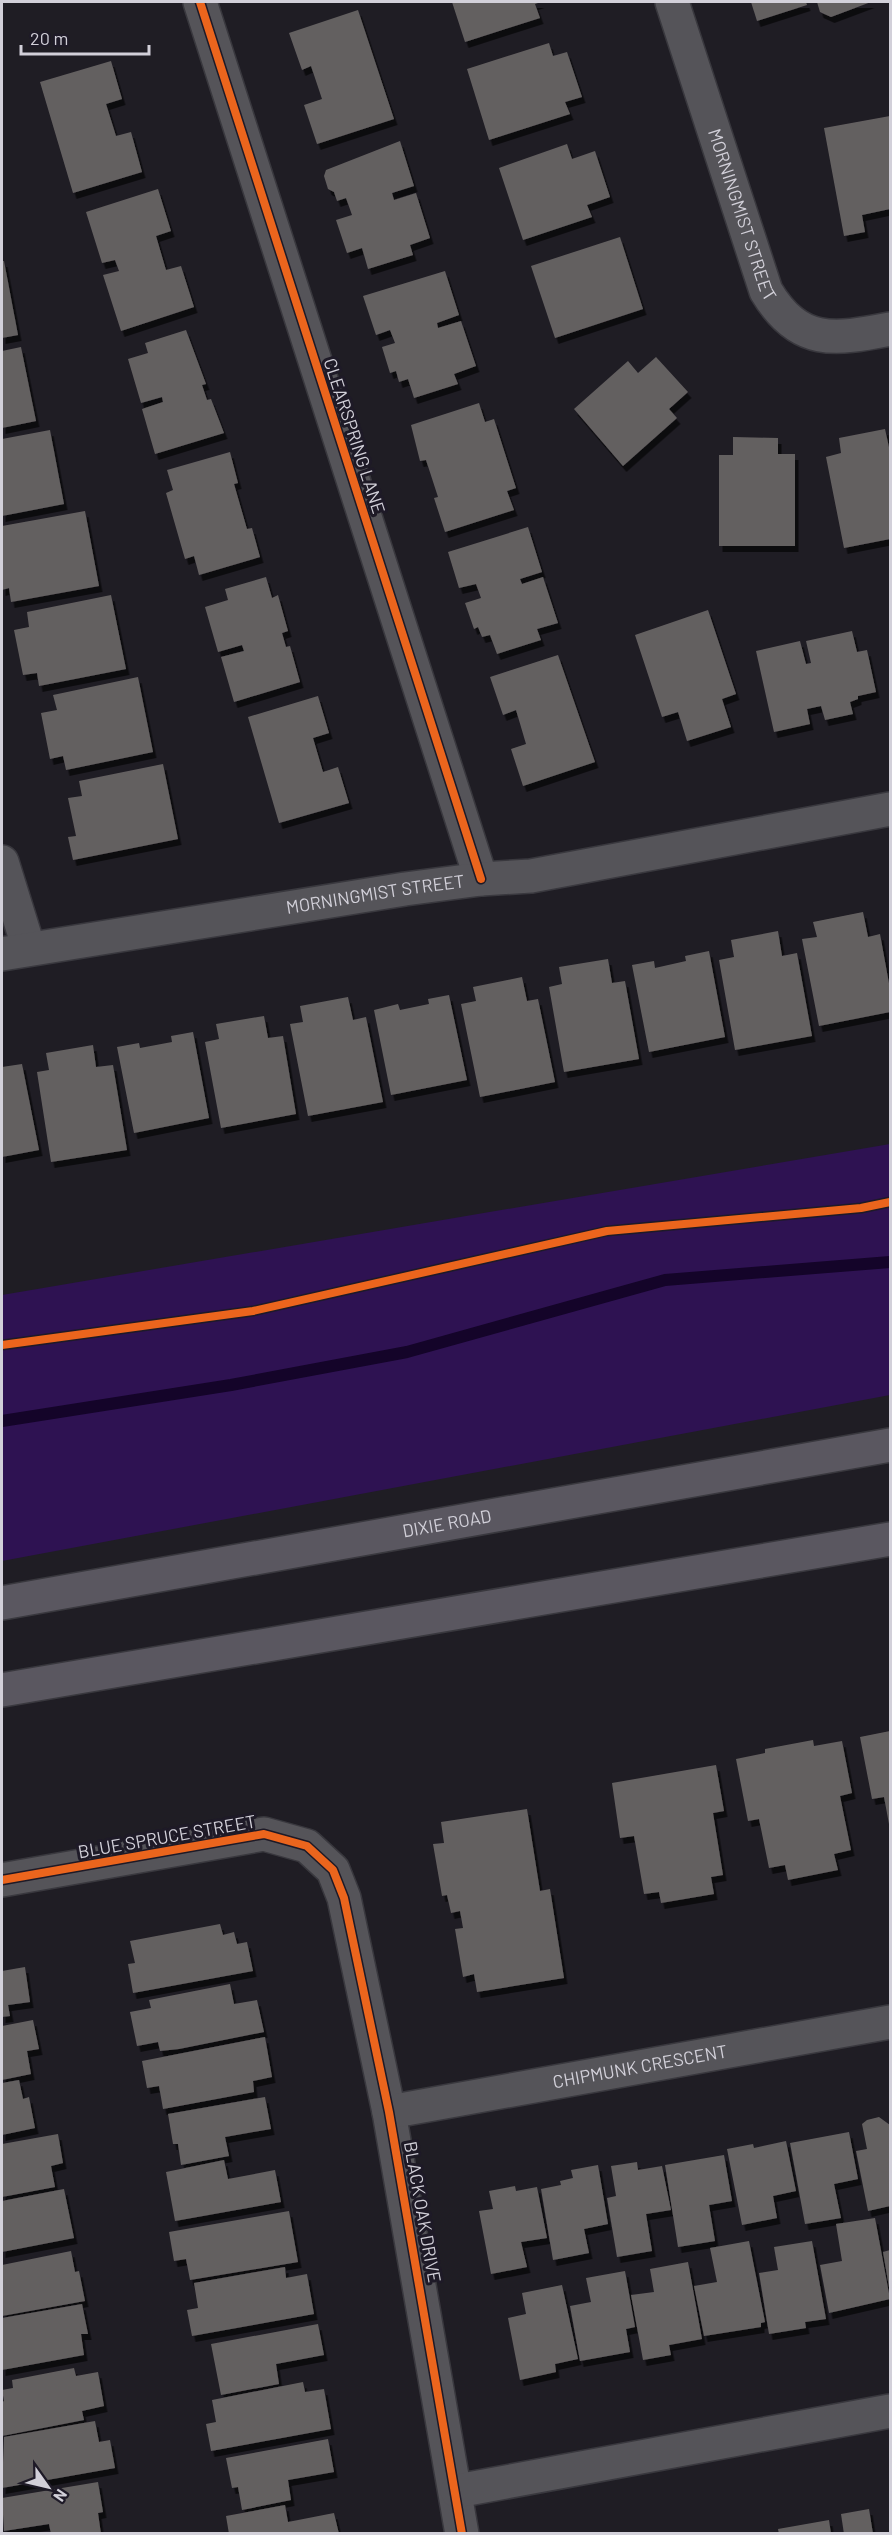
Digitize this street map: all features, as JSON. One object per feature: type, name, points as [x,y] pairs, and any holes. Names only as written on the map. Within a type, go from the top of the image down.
[{"type":"main road","name":"DIXIE ROAD","points":[[2,1603],[891,1445]]},
{"type":"main road","points":[[2,1690],[891,1539]]},
{"type":"street","name":"CLEARSPRING LANE","points":[[200,2],[481,879]]},
{"type":"street","name":"MORNINGMIST STREET","points":[[672,2],[766,291],[780,314],[819,336],[840,337],[891,329]]},
{"type":"street","name":"MORNINGMIST STREET","points":[[15,952],[481,879],[531,876],[891,809]]},
{"type":"street","points":[[2,862],[15,952]]},
{"type":"street","name":"BLUE SPRUCE STREET","points":[[2,1881],[264,1834],[307,1846],[333,1870],[344,1898]]},
{"type":"street","name":"BLACK OAK DRIVE","points":[[344,1898],[389,2112],[462,2534]]},
{"type":"street","name":"CHIPMUNK CRESCENT","points":[[389,2112],[891,2022]]},
{"type":"street","points":[[456,2491],[891,2411]]},
{"type":"shaded area","points":[[890,1144],[890,1395],[2,1561],[2,1295]]},
{"type":"building","points":[[452,2],[541,2],[535,4],[540,18],[465,42]]},
{"type":"building","points":[[751,2],[806,2],[807,5],[757,21]]},
{"type":"building","points":[[817,2],[871,2],[831,17],[820,12]]},
{"type":"building","points":[[358,10],[394,119],[317,144],[304,105],[322,99],[311,66],[302,70],[289,33]]},
{"type":"building","points":[[549,43],[553,56],[567,52],[582,97],[565,102],[570,114],[489,140],[467,69]]},
{"type":"building","points":[[111,61],[122,99],[106,104],[116,136],[131,132],[142,172],[73,193],[40,82]]},
{"type":"building","points":[[890,116],[890,209],[862,215],[865,232],[844,236],[824,128]]},
{"type":"building","points":[[400,141],[414,186],[392,193],[394,200],[416,193],[430,238],[410,245],[413,255],[368,269],[362,248],[347,253],[336,220],[352,215],[346,198],[337,201],[334,192],[328,189],[324,176],[326,170]]},
{"type":"building","points":[[567,144],[572,159],[595,151],[610,197],[587,205],[592,217],[523,240],[499,168]]},
{"type":"building","points":[[158,189],[171,231],[156,236],[166,270],[181,266],[194,307],[121,331],[103,275],[119,271],[115,260],[102,263],[86,212]]},
{"type":"building","points":[[620,237],[643,309],[555,338],[531,266]]},
{"type":"building","points":[[2,261],[4,261],[18,335],[2,338]]},
{"type":"building","points":[[445,271],[459,315],[437,323],[438,328],[461,321],[476,366],[454,374],[458,384],[414,398],[408,379],[399,382],[396,371],[390,373],[382,347],[395,343],[390,330],[376,335],[363,296]]},
{"type":"building","points":[[186,330],[206,384],[202,385],[207,400],[211,399],[224,433],[155,454],[142,409],[163,402],[162,397],[141,403],[128,359],[148,353],[145,343]]},
{"type":"building","points":[[21,347],[36,421],[2,428],[2,351]]},
{"type":"building","points":[[656,357],[688,392],[669,409],[677,418],[623,466],[574,409],[628,361],[638,373]]},
{"type":"building","points":[[479,403],[485,422],[494,419],[516,488],[507,491],[514,510],[445,532],[434,498],[438,497],[426,460],[420,461],[411,425]]},
{"type":"building","points":[[885,429],[890,452],[890,539],[844,548],[826,457],[841,453],[839,438]]},
{"type":"building","points":[[50,430],[64,504],[2,516],[2,439]]},
{"type":"building","points":[[733,437],[778,438],[778,454],[795,454],[795,546],[719,546],[719,455],[733,455]]},
{"type":"building","points":[[230,452],[238,483],[234,484],[247,529],[252,528],[260,557],[199,575],[194,556],[185,559],[166,493],[173,490],[167,470]]},
{"type":"building","points":[[85,511],[99,586],[11,602],[9,588],[2,590],[2,526]]},
{"type":"building","points":[[528,527],[542,572],[520,579],[522,584],[543,577],[558,623],[537,629],[541,640],[497,654],[490,635],[482,637],[478,627],[474,629],[465,603],[481,598],[476,584],[459,588],[448,552]]},
{"type":"building","points":[[266,577],[272,598],[278,595],[288,631],[282,633],[286,647],[290,646],[300,682],[234,702],[221,657],[244,651],[242,645],[218,652],[205,607],[228,600],[225,589]]},
{"type":"building","points":[[111,595],[126,669],[39,686],[37,673],[23,675],[14,630],[29,627],[27,612]]},
{"type":"building","points":[[708,610],[736,694],[722,699],[731,727],[687,741],[678,712],[662,717],[635,635]]},
{"type":"building","points":[[852,631],[857,652],[867,650],[876,692],[858,696],[858,699],[850,702],[853,714],[825,720],[821,706],[807,709],[810,724],[774,732],[756,651],[800,641],[806,664],[811,663],[806,641]]},
{"type":"building","points":[[558,655],[595,762],[523,786],[511,749],[526,744],[516,710],[503,715],[490,677]]},
{"type":"building","points":[[138,677],[153,752],[66,770],[63,756],[50,759],[41,713],[57,710],[53,695]]},
{"type":"building","points":[[318,696],[329,733],[313,738],[323,772],[338,767],[349,803],[279,823],[248,717]]},
{"type":"building","points":[[163,764],[178,839],[73,860],[68,837],[76,836],[68,798],[82,796],[79,781]]},
{"type":"building","points":[[863,912],[868,937],[880,934],[890,989],[890,1012],[819,1026],[802,939],[817,937],[813,922]]},
{"type":"building","points":[[778,931],[782,956],[797,953],[812,1036],[735,1050],[719,960],[734,957],[731,940]]},
{"type":"building","points":[[709,951],[725,1037],[649,1052],[632,965],[654,961],[655,968],[686,961],[685,956]]},
{"type":"building","points":[[608,959],[612,983],[625,981],[639,1059],[564,1072],[549,987],[562,984],[559,967]]},
{"type":"building","points":[[522,977],[527,1001],[538,999],[555,1082],[480,1097],[461,1004],[476,1001],[473,987]]},
{"type":"building","points":[[449,995],[467,1080],[391,1095],[374,1010],[398,1004],[400,1010],[429,1004],[428,999]]},
{"type":"building","points":[[348,997],[353,1020],[366,1017],[383,1102],[308,1116],[290,1024],[303,1022],[300,1006]]},
{"type":"building","points":[[264,1016],[268,1038],[283,1036],[296,1114],[221,1128],[205,1042],[219,1039],[216,1024]]},
{"type":"building","points":[[193,1032],[209,1118],[134,1133],[117,1047],[139,1043],[140,1048],[172,1042],[171,1036]]},
{"type":"building","points":[[93,1045],[96,1067],[113,1065],[127,1150],[51,1162],[37,1072],[49,1070],[46,1053]]},
{"type":"building","points":[[22,1064],[39,1150],[2,1157],[2,1067]]},
{"type":"building","points":[[890,1731],[889,1824],[884,1797],[872,1799],[860,1737]]},
{"type":"building","points":[[813,1740],[814,1746],[842,1741],[852,1793],[840,1796],[851,1850],[834,1854],[838,1870],[788,1880],[785,1865],[769,1868],[759,1819],[748,1821],[736,1759],[765,1753],[765,1749]]},
{"type":"building","points":[[716,1765],[724,1811],[713,1813],[723,1875],[711,1877],[714,1894],[661,1903],[659,1892],[644,1894],[634,1836],[620,1838],[612,1783]]},
{"type":"building","points":[[527,1809],[540,1891],[550,1889],[564,1978],[477,1992],[474,1974],[463,1977],[455,1929],[463,1928],[460,1911],[451,1913],[447,1895],[442,1896],[433,1844],[444,1843],[441,1822]]},
{"type":"building","points":[[220,1924],[223,1935],[234,1932],[237,1944],[247,1942],[253,1971],[133,1993],[128,1964],[135,1963],[130,1941]]},
{"type":"building","points":[[25,1967],[30,2002],[8,2005],[10,2016],[2,2017],[2,1971]]},
{"type":"building","points":[[230,1984],[234,2004],[257,2000],[264,2032],[179,2049],[160,2051],[158,2042],[137,2046],[130,2012],[151,2008],[149,2000]]},
{"type":"building","points":[[33,2020],[39,2049],[27,2051],[31,2074],[2,2080],[2,2026]]},
{"type":"building","points":[[265,2037],[272,2077],[253,2081],[254,2092],[163,2109],[159,2086],[147,2088],[142,2061]]},
{"type":"building","points":[[19,2080],[23,2099],[29,2097],[35,2128],[2,2135],[2,2083]]},
{"type":"building","points":[[265,2097],[271,2129],[225,2137],[229,2156],[181,2165],[178,2144],[173,2144],[168,2114]]},
{"type":"building","points":[[879,2117],[890,2125],[890,2206],[868,2211],[856,2151],[867,2149],[862,2124]]},
{"type":"building","points":[[849,2132],[858,2179],[834,2184],[841,2218],[805,2224],[790,2143]]},
{"type":"building","points":[[58,2134],[63,2163],[51,2166],[55,2187],[2,2197],[2,2144]]},
{"type":"building","points":[[786,2141],[796,2191],[773,2196],[777,2218],[742,2225],[727,2149],[753,2144],[754,2148]]},
{"type":"building","points":[[724,2155],[732,2201],[709,2205],[715,2241],[678,2247],[665,2165]]},
{"type":"building","points":[[224,2160],[228,2179],[275,2170],[281,2202],[175,2221],[166,2172]]},
{"type":"building","points":[[637,2162],[638,2170],[662,2166],[671,2210],[646,2214],[652,2251],[617,2257],[607,2198],[616,2196],[611,2166]]},
{"type":"building","points":[[598,2165],[608,2224],[584,2229],[589,2253],[553,2260],[541,2189],[561,2185],[560,2181],[573,2178],[571,2170]]},
{"type":"building","points":[[515,2186],[516,2191],[537,2187],[547,2238],[521,2242],[527,2267],[491,2274],[479,2211],[493,2209],[489,2191]]},
{"type":"building","points":[[64,2189],[74,2238],[2,2252],[2,2201]]},
{"type":"building","points":[[289,2211],[298,2262],[190,2280],[186,2259],[174,2261],[169,2232]]},
{"type":"building","points":[[875,2218],[890,2299],[829,2313],[820,2265],[842,2261],[836,2224]]},
{"type":"building","points":[[749,2241],[765,2322],[761,2323],[761,2327],[704,2336],[694,2286],[717,2282],[710,2248]]},
{"type":"building","points":[[812,2241],[826,2319],[805,2322],[806,2328],[769,2334],[759,2273],[778,2270],[774,2247]]},
{"type":"building","points":[[890,2250],[890,2287],[889,2287],[883,2252]]},
{"type":"building","points":[[71,2251],[75,2272],[79,2271],[85,2301],[2,2316],[2,2265]]},
{"type":"building","points":[[688,2262],[702,2339],[669,2345],[671,2355],[643,2360],[631,2295],[654,2292],[650,2269]]},
{"type":"building","points":[[285,2267],[286,2278],[307,2274],[314,2314],[192,2336],[187,2310],[198,2308],[194,2283]]},
{"type":"building","points":[[625,2271],[635,2327],[626,2329],[630,2352],[580,2361],[570,2306],[591,2302],[586,2278]]},
{"type":"building","points":[[562,2285],[578,2359],[555,2364],[556,2372],[520,2380],[508,2318],[526,2314],[522,2293]]},
{"type":"building","points":[[82,2304],[88,2334],[81,2334],[84,2355],[2,2370],[2,2318]]},
{"type":"building","points":[[318,2324],[324,2355],[276,2364],[279,2384],[221,2395],[211,2344]]},
{"type":"building","points":[[74,2368],[76,2376],[98,2372],[104,2406],[82,2411],[84,2420],[2,2436],[2,2402],[4,2401],[2,2390],[13,2388],[12,2380]]},
{"type":"building","points":[[303,2382],[305,2392],[324,2389],[331,2429],[211,2451],[206,2424],[216,2422],[212,2400]]},
{"type":"building","points":[[95,2421],[99,2442],[110,2440],[115,2468],[2,2488],[4,2437]]},
{"type":"building","points":[[328,2439],[334,2472],[288,2480],[291,2500],[242,2510],[238,2487],[232,2488],[226,2458]]},
{"type":"building","points":[[98,2482],[103,2512],[98,2513],[101,2534],[51,2534],[49,2524],[4,2531],[2,2498]]},
{"type":"building","points":[[285,2505],[288,2522],[334,2513],[339,2534],[229,2534],[226,2516]]},
{"type":"building","points":[[869,2509],[873,2534],[844,2534],[841,2514]]},
{"type":"building","points":[[829,2520],[831,2534],[779,2534],[778,2529]]},
{"type":"waterway","points":[[2,1421],[231,1385],[407,1352],[665,1280],[890,1262]]},
{"type":"cycle path","points":[[200,2],[481,879]]},
{"type":"cycle path","points":[[2,1345],[253,1311],[607,1231],[861,1208],[890,1202]]},
{"type":"cycle path","points":[[2,1880],[264,1834],[307,1846],[333,1870],[344,1898],[389,2112],[462,2534]]}]
